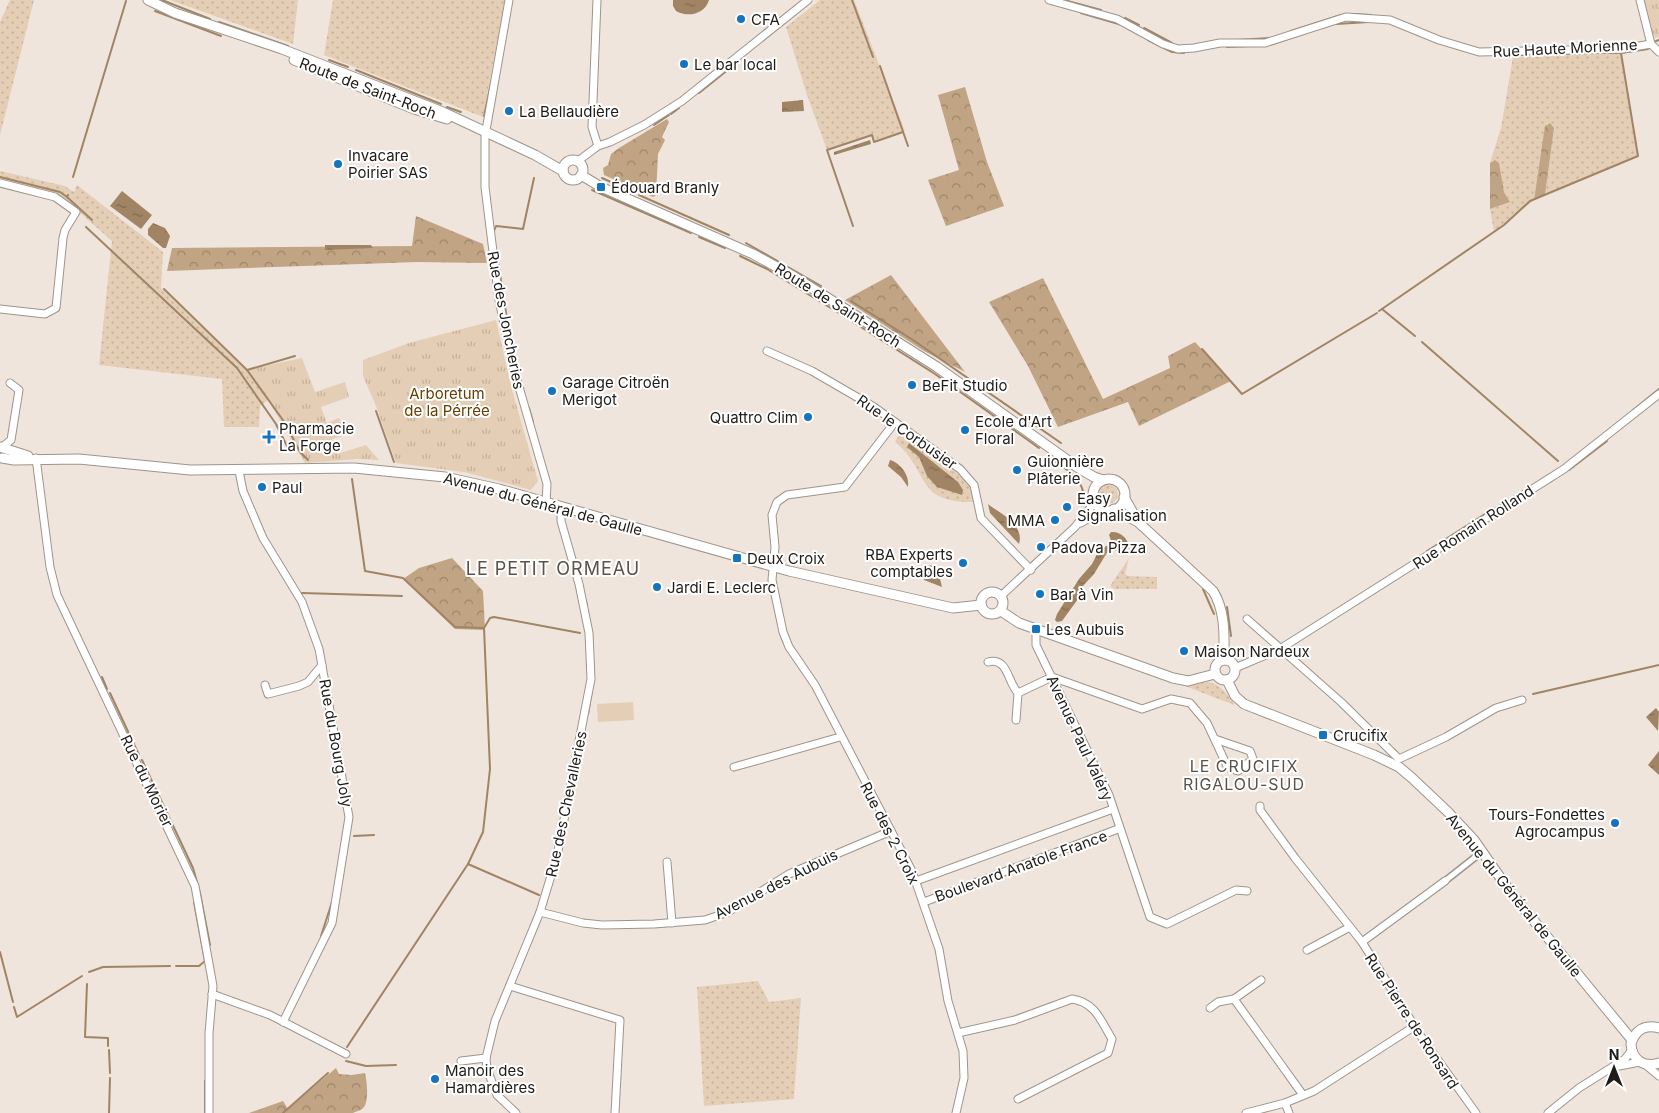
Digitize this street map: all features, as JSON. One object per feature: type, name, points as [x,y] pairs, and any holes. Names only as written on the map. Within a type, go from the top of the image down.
[{"type":"street","name":"Route de Saint-Roch","points":[[148,0],[175,13],[352,76],[443,112],[565,167]]},
{"type":"street","name":"Rue des Joncheries","points":[[509,0],[486,133],[485,187],[499,300],[512,366],[547,484],[546,503]]},
{"type":"street","points":[[598,0],[592,127],[598,146]]},
{"type":"street","points":[[578,161],[598,146],[610,142],[670,109],[808,0]]},
{"type":"street","name":"Rue Haute Morienne","points":[[1049,0],[1118,19],[1163,44],[1178,49],[1220,43],[1265,43],[1346,16],[1390,20],[1439,40],[1479,52],[1622,49],[1651,44]]},
{"type":"street","points":[[1640,0],[1651,44],[1659,52]]},
{"type":"street","points":[[572,160],[578,161],[582,166],[581,175],[572,179],[566,176],[565,167],[572,160]]},
{"type":"street","name":"Route de Saint-Roch","points":[[581,175],[601,187],[753,254],[793,276],[937,367],[1077,467],[1103,480]]},
{"type":"street","points":[[0,183],[54,197],[76,212],[65,230],[63,238],[56,308],[45,314],[0,309]]},
{"type":"street","name":"Rue le Corbusier","points":[[768,351],[817,374],[895,422],[936,450],[968,476],[976,488],[977,506],[981,518],[1031,570]]},
{"type":"street","points":[[1,452],[11,440],[19,390],[10,383]]},
{"type":"street","name":"Rue Romain Rolland","points":[[1235,668],[1280,649],[1564,469],[1659,394]]},
{"type":"street","name":"Rue des 2 Croix","points":[[895,422],[845,487],[787,495],[777,502],[772,515],[775,543],[772,580],[783,632],[789,647],[815,685],[840,737],[891,831],[916,881],[924,902],[939,949],[948,1001],[958,1033],[965,1070],[963,1088],[956,1113]]},
{"type":"street","name":"Avenue du Général de Gaulle","points":[[1,452],[14,460],[36,458],[79,459],[190,470],[239,471],[354,468],[414,472],[473,482],[772,566],[953,608],[981,605]]},
{"type":"street","name":"Rue du Morier","points":[[36,458],[53,582],[63,607],[190,871],[195,886],[212,986],[209,1033],[209,1113]]},
{"type":"street","name":"Route de Saint-Roch","points":[[1077,467],[1094,489]]},
{"type":"street","name":"Rue du Bourg Joly","points":[[239,471],[243,491],[262,538],[302,602],[322,665],[348,822],[332,923],[282,1022]]},
{"type":"street","points":[[1001,596],[1075,527],[1095,502],[1094,489],[1103,480],[1108,479],[1118,482],[1124,491],[1121,504],[1114,509]]},
{"type":"street","points":[[1124,497],[1138,522]]},
{"type":"street","points":[[1095,502],[1103,509]]},
{"type":"street","name":"Rue des Chevalleries","points":[[516,1113],[497,1095],[487,1069],[486,1058],[495,1021],[540,912],[557,856],[591,679],[589,633],[579,584],[561,521],[561,508]]},
{"type":"street","points":[[1075,527],[1103,509],[1114,509],[1138,522],[1216,595],[1223,624],[1224,660]]},
{"type":"street","points":[[989,592],[995,592],[1001,596],[1004,602],[1001,611],[991,615],[984,612],[981,605],[982,599],[989,592]]},
{"type":"street","points":[[1001,611],[1007,616],[1036,629],[1180,680],[1198,679],[1215,674]]},
{"type":"street","points":[[1246,619],[1341,702],[1393,756],[1399,759],[1446,736],[1496,708],[1522,700]]},
{"type":"street","name":"Avenue Paul Valéry","points":[[1036,629],[1035,641],[1109,795],[1118,829],[1145,909],[1154,920],[1167,924],[1236,890],[1247,891]]},
{"type":"street","points":[[1224,660],[1230,661],[1235,668],[1234,674],[1227,680],[1218,679],[1215,674],[1216,665],[1224,660]]},
{"type":"street","points":[[988,662],[997,661],[1002,663],[1018,693],[1016,720]]},
{"type":"street","points":[[265,685],[268,694],[299,686],[308,682],[322,665]]},
{"type":"street","points":[[1018,693],[1052,677],[1142,709],[1171,699],[1190,703],[1202,714],[1231,771],[1238,771],[1253,759],[1250,751],[1215,739]]},
{"type":"street","name":"Avenue du Général de Gaulle","points":[[1227,680],[1235,696],[1244,704],[1374,754],[1399,768],[1448,812],[1483,851],[1511,893],[1632,1040]]},
{"type":"street","points":[[734,767],[840,737]]},
{"type":"street","name":"Rue Pierre de Ronsard","points":[[1260,806],[1260,810],[1294,858],[1362,942],[1415,1026],[1476,1113]]},
{"type":"street","name":"Boulevard Anatole France","points":[[916,881],[1113,809]]},
{"type":"street","name":"Boulevard Anatole France","points":[[924,902],[1118,829]]},
{"type":"street","name":"Avenue des Aubuis","points":[[540,912],[575,921],[602,925],[705,920],[728,912],[789,874],[891,831]]},
{"type":"street","points":[[1362,942],[1483,851]]},
{"type":"street","points":[[667,862],[672,923]]},
{"type":"street","points":[[1307,950],[1350,927]]},
{"type":"street","points":[[1210,1008],[1218,1002],[1234,1000],[1261,980]]},
{"type":"street","points":[[510,986],[620,1020],[615,1113]]},
{"type":"street","points":[[212,994],[282,1022],[346,1054]]},
{"type":"street","points":[[958,1033],[1015,1020],[1072,999],[1080,1000],[1093,1007],[1112,1039],[1108,1053],[1018,1099]]},
{"type":"street","points":[[1234,1000],[1303,1094]]},
{"type":"street","name":"Avenue du Général de Gaulle","points":[[1613,1019],[1629,1028],[1640,1030]]},
{"type":"street","points":[[1246,1113],[1285,1103],[1338,1076],[1415,1026]]},
{"type":"street","points":[[1548,1113],[1579,1088],[1625,1059],[1632,1050],[1632,1040],[1640,1030],[1649,1026],[1659,1028]]},
{"type":"street","points":[[1632,1050],[1643,1063],[1659,1076]]},
{"type":"street","points":[[461,1060],[486,1058]]},
{"type":"street","points":[[1609,1069],[1643,1063],[1659,1063]]},
{"type":"street","points":[[1285,1103],[1288,1113]]},
{"type":"green space","points":[[10,0],[34,0],[0,135],[0,22]]},
{"type":"green space","points":[[170,0],[298,0],[293,44]]},
{"type":"green space","points":[[333,0],[505,0],[483,117],[324,55]]},
{"type":"green space","points":[[820,0],[854,0],[905,131],[874,142],[871,135],[827,150],[807,95],[786,27]]},
{"type":"green space","points":[[1644,0],[1659,0],[1659,37],[1655,38],[1648,21]]},
{"type":"green space","points":[[1621,53],[1638,156],[1545,195],[1554,128],[1547,123],[1534,200],[1494,232],[1490,209],[1510,202],[1504,192],[1495,160],[1490,163],[1501,128],[1513,57]]},
{"type":"green space","points":[[965,87],[987,162],[1004,206],[946,226],[928,180],[959,170],[938,95]]},
{"type":"green space","points":[[667,119],[669,122],[662,137],[665,140],[658,154],[656,195],[653,197],[604,175],[603,168],[608,165],[611,154]]},
{"type":"green space","points":[[1550,123],[1554,128],[1545,195],[1534,200],[1545,126]]},
{"type":"green space","points":[[1495,160],[1499,163],[1504,192],[1510,202],[1490,209],[1490,163]]},
{"type":"green space","points":[[0,171],[65,186],[74,192],[77,185],[163,252],[161,288],[246,370],[268,400],[260,406],[259,427],[224,427],[222,379],[99,365],[112,241],[61,196],[0,180]]},
{"type":"green space","points":[[416,216],[483,244],[487,263],[417,262],[167,271],[172,248],[412,246]]},
{"type":"green space","points":[[891,275],[965,372],[924,351],[845,300]]},
{"type":"green space","points":[[1043,278],[1103,399],[1170,368],[1168,356],[1195,342],[1231,381],[1139,426],[1128,402],[1058,427],[1028,366],[989,302]]},
{"type":"green space","name":"Arboretum de la Pérrée","points":[[496,320],[512,390],[538,481],[531,490],[464,472],[396,463],[376,406],[363,376],[363,360],[409,343]]},
{"type":"green space","points":[[302,358],[315,392],[345,382],[349,397],[321,407],[327,423],[339,418],[345,435],[332,439],[337,454],[366,445],[379,460],[357,459],[305,463],[268,400],[246,370]]},
{"type":"green space","points":[[902,430],[970,483],[973,502],[954,501],[941,497],[932,491],[925,483],[914,463],[895,442]]},
{"type":"green space","points":[[1108,484],[1115,487],[1118,494],[1115,501],[1108,504],[1101,501],[1098,494],[1101,487]]},
{"type":"green space","points":[[452,558],[483,591],[485,630],[455,629],[403,579],[419,568]]},
{"type":"green space","points":[[1129,558],[1125,574],[1128,576],[1157,577],[1157,589],[1114,589],[1110,586]]},
{"type":"green space","points":[[1207,682],[1223,690],[1234,705],[1185,686]]},
{"type":"green space","points":[[633,702],[634,720],[598,722],[597,704]]},
{"type":"green space","points":[[758,981],[769,1002],[801,998],[794,1099],[704,1106],[697,987]]},
{"type":"green space","points":[[336,1068],[339,1074],[365,1073],[367,1095],[366,1104],[362,1109],[353,1113],[249,1113],[283,1101],[288,1109]]},
{"type":"water","points":[[673,0],[709,0],[704,9],[696,13],[686,14],[676,11],[673,6]]},
{"type":"water","points":[[803,100],[804,111],[782,112],[782,102]]},
{"type":"water","points":[[870,140],[871,144],[834,155],[834,152]]},
{"type":"water","points":[[122,191],[152,215],[141,229],[110,206]]},
{"type":"water","points":[[153,223],[165,228],[170,236],[166,248],[163,248],[148,235],[148,229]]},
{"type":"water","points":[[325,245],[371,245],[373,248],[325,250]]},
{"type":"water","points":[[909,443],[958,482],[963,490],[962,495],[937,487],[927,476],[919,457],[907,447]]},
{"type":"water","points":[[890,460],[904,470],[908,479],[908,487],[901,477],[888,466]]},
{"type":"water","points":[[988,504],[1015,525],[1020,537],[1019,544],[990,513]]},
{"type":"water","points":[[1111,532],[1123,536],[1129,548],[1125,551],[1108,551],[1094,574],[1082,587],[1078,599],[1062,621],[1057,622],[1055,620],[1057,614],[1079,579],[1092,564],[1099,550],[1112,543],[1109,535]]},
{"type":"water","points":[[931,565],[939,575],[942,587],[924,580],[924,569]]},
{"type":"water","points":[[1656,708],[1659,712],[1658,731],[1646,717]]},
{"type":"water","points":[[1659,751],[1659,775],[1648,765]]},
{"type":"waterway","points":[[162,0],[210,19]]},
{"type":"waterway","points":[[852,0],[873,57]]},
{"type":"waterway","points":[[1064,0],[1101,10]]},
{"type":"waterway","points":[[73,177],[126,1]]},
{"type":"waterway","points":[[155,11],[221,36]]},
{"type":"waterway","points":[[1081,13],[1122,25]]},
{"type":"waterway","points":[[1353,14],[1371,15]]},
{"type":"waterway","points":[[1291,31],[1341,15]]},
{"type":"waterway","points":[[1125,18],[1139,25]]},
{"type":"waterway","points":[[219,22],[288,46]]},
{"type":"waterway","points":[[1336,24],[1369,22]]},
{"type":"waterway","points":[[1144,28],[1172,43]]},
{"type":"waterway","points":[[1270,45],[1303,34]]},
{"type":"waterway","points":[[1237,40],[1270,38]]},
{"type":"waterway","points":[[1148,40],[1172,52],[1184,53]]},
{"type":"waterway","points":[[1227,47],[1250,46]]},
{"type":"waterway","points":[[1379,311],[1504,225],[1530,201],[1638,156],[1621,53],[1648,49]]},
{"type":"waterway","points":[[1532,55],[1592,53]]},
{"type":"waterway","points":[[1605,53],[1620,53]]},
{"type":"waterway","points":[[1513,55],[1527,55]]},
{"type":"waterway","points":[[329,60],[348,67]]},
{"type":"waterway","points":[[699,93],[734,65]]},
{"type":"waterway","points":[[880,66],[908,146]]},
{"type":"waterway","points":[[356,70],[441,104]]},
{"type":"waterway","points":[[484,116],[493,74]]},
{"type":"waterway","points":[[447,107],[461,112]]},
{"type":"waterway","points":[[671,114],[679,108]]},
{"type":"waterway","points":[[654,125],[669,115]]},
{"type":"waterway","points":[[853,226],[827,150],[872,135],[874,142],[903,132]]},
{"type":"waterway","points":[[0,177],[60,192],[67,197]]},
{"type":"waterway","points":[[494,231],[496,226],[523,229],[534,178]]},
{"type":"waterway","points":[[602,178],[631,191]]},
{"type":"waterway","points":[[592,190],[691,233]]},
{"type":"waterway","points":[[68,195],[67,197],[92,220]]},
{"type":"waterway","points":[[639,195],[729,235]]},
{"type":"waterway","points":[[86,227],[237,368],[276,424],[290,452]]},
{"type":"waterway","points":[[699,237],[725,248]]},
{"type":"waterway","points":[[746,243],[821,286]]},
{"type":"waterway","points":[[497,255],[507,319]]},
{"type":"waterway","points":[[740,256],[767,269],[847,318]]},
{"type":"waterway","points":[[164,289],[247,370],[285,423],[300,452],[308,460]]},
{"type":"waterway","points":[[851,301],[913,340],[1061,443]]},
{"type":"waterway","points":[[1382,309],[1415,336]]},
{"type":"waterway","points":[[1202,349],[1242,394],[1377,313]]},
{"type":"waterway","points":[[853,322],[935,374],[1039,448]]},
{"type":"waterway","points":[[1422,342],[1558,461]]},
{"type":"waterway","points":[[247,370],[295,356]]},
{"type":"waterway","points":[[1632,411],[1659,389]]},
{"type":"waterway","points":[[529,408],[533,422]]},
{"type":"waterway","points":[[376,411],[394,462]]},
{"type":"waterway","points":[[1569,470],[1607,441]]},
{"type":"waterway","points":[[1047,456],[1072,474],[1081,486],[1084,500]]},
{"type":"waterway","points":[[1550,482],[1563,473]]},
{"type":"waterway","points":[[347,1047],[468,864],[483,832],[490,769],[484,628],[455,627],[403,578],[365,571],[352,479]]},
{"type":"waterway","points":[[1427,551],[1485,514]]},
{"type":"waterway","points":[[1203,589],[1214,614]]},
{"type":"waterway","points":[[302,593],[402,596]]},
{"type":"waterway","points":[[586,601],[587,607]]},
{"type":"waterway","points":[[1227,607],[1231,636]]},
{"type":"waterway","points":[[484,628],[490,618],[494,617],[580,633]]},
{"type":"waterway","points":[[1533,694],[1659,665]]},
{"type":"waterway","points":[[102,677],[107,689]]},
{"type":"waterway","points":[[588,714],[592,690]]},
{"type":"waterway","points":[[110,693],[139,755]]},
{"type":"waterway","points":[[142,760],[193,868],[210,945]]},
{"type":"waterway","points":[[354,836],[374,835]]},
{"type":"waterway","points":[[468,864],[539,895]]},
{"type":"waterway","points":[[176,966],[199,966],[205,961],[194,902]]},
{"type":"waterway","points":[[321,936],[332,902]]},
{"type":"waterway","points":[[0,952],[13,1002]]},
{"type":"waterway","points":[[89,972],[103,967],[170,966]]},
{"type":"waterway","points":[[14,1007],[17,1017],[82,976]]},
{"type":"waterway","points":[[87,984],[85,1037],[108,1038],[108,1046]]},
{"type":"waterway","points":[[109,1050],[110,1073]]},
{"type":"waterway","points":[[346,1061],[366,1066],[396,1065]]},
{"type":"waterway","points":[[283,1113],[328,1073]]},
{"type":"waterway","points":[[109,1113],[110,1078]]},
{"type":"waterway","points":[[205,1081],[205,1113]]},
{"type":"place","name":"CFA","points":[[741,19]]},
{"type":"place","name":"Le bar local","points":[[684,64]]},
{"type":"place","name":"La Bellaudière","points":[[509,111]]},
{"type":"place","name":"Invacare Poirier SAS","points":[[338,164]]},
{"type":"place","name":"Édouard Branly","points":[[601,187]]},
{"type":"place","name":"BeFit Studio","points":[[912,385]]},
{"type":"place","name":"Garage Citroën Merigot","points":[[552,391]]},
{"type":"place","name":"Quattro Clim","points":[[808,417]]},
{"type":"place","name":"Ecole d'Art Floral","points":[[965,430]]},
{"type":"place","name":"Pharmacie La Forge","points":[[269,437]]},
{"type":"place","name":"Guionnière Plâterie","points":[[1017,470]]},
{"type":"place","name":"Paul","points":[[262,487]]},
{"type":"place","name":"Easy Signalisation","points":[[1067,507]]},
{"type":"place","name":"MMA","points":[[1055,520]]},
{"type":"place","name":"Padova Pizza","points":[[1041,547]]},
{"type":"place","name":"Deux Croix","points":[[737,558]]},
{"type":"place","name":"RBA Experts comptables","points":[[963,563]]},
{"type":"place","name":"Jardi E. Leclerc","points":[[657,587]]},
{"type":"place","name":"Bar à Vin","points":[[1040,594]]},
{"type":"place","name":"Les Aubuis","points":[[1036,629]]},
{"type":"place","name":"Maison Nardeux","points":[[1184,651]]},
{"type":"place","name":"Crucifix","points":[[1323,735]]},
{"type":"place","name":"Tours-Fondettes Agrocampus","points":[[1615,823]]},
{"type":"place","name":"Manoir des Hamardières","points":[[435,1079]]},
{"type":"district","name":"LE PETIT ORMEAU","points":[[553,568]]},
{"type":"district","name":"LE CRUCIFIX RIGALOU-SUD","points":[[1244,775]]}]
